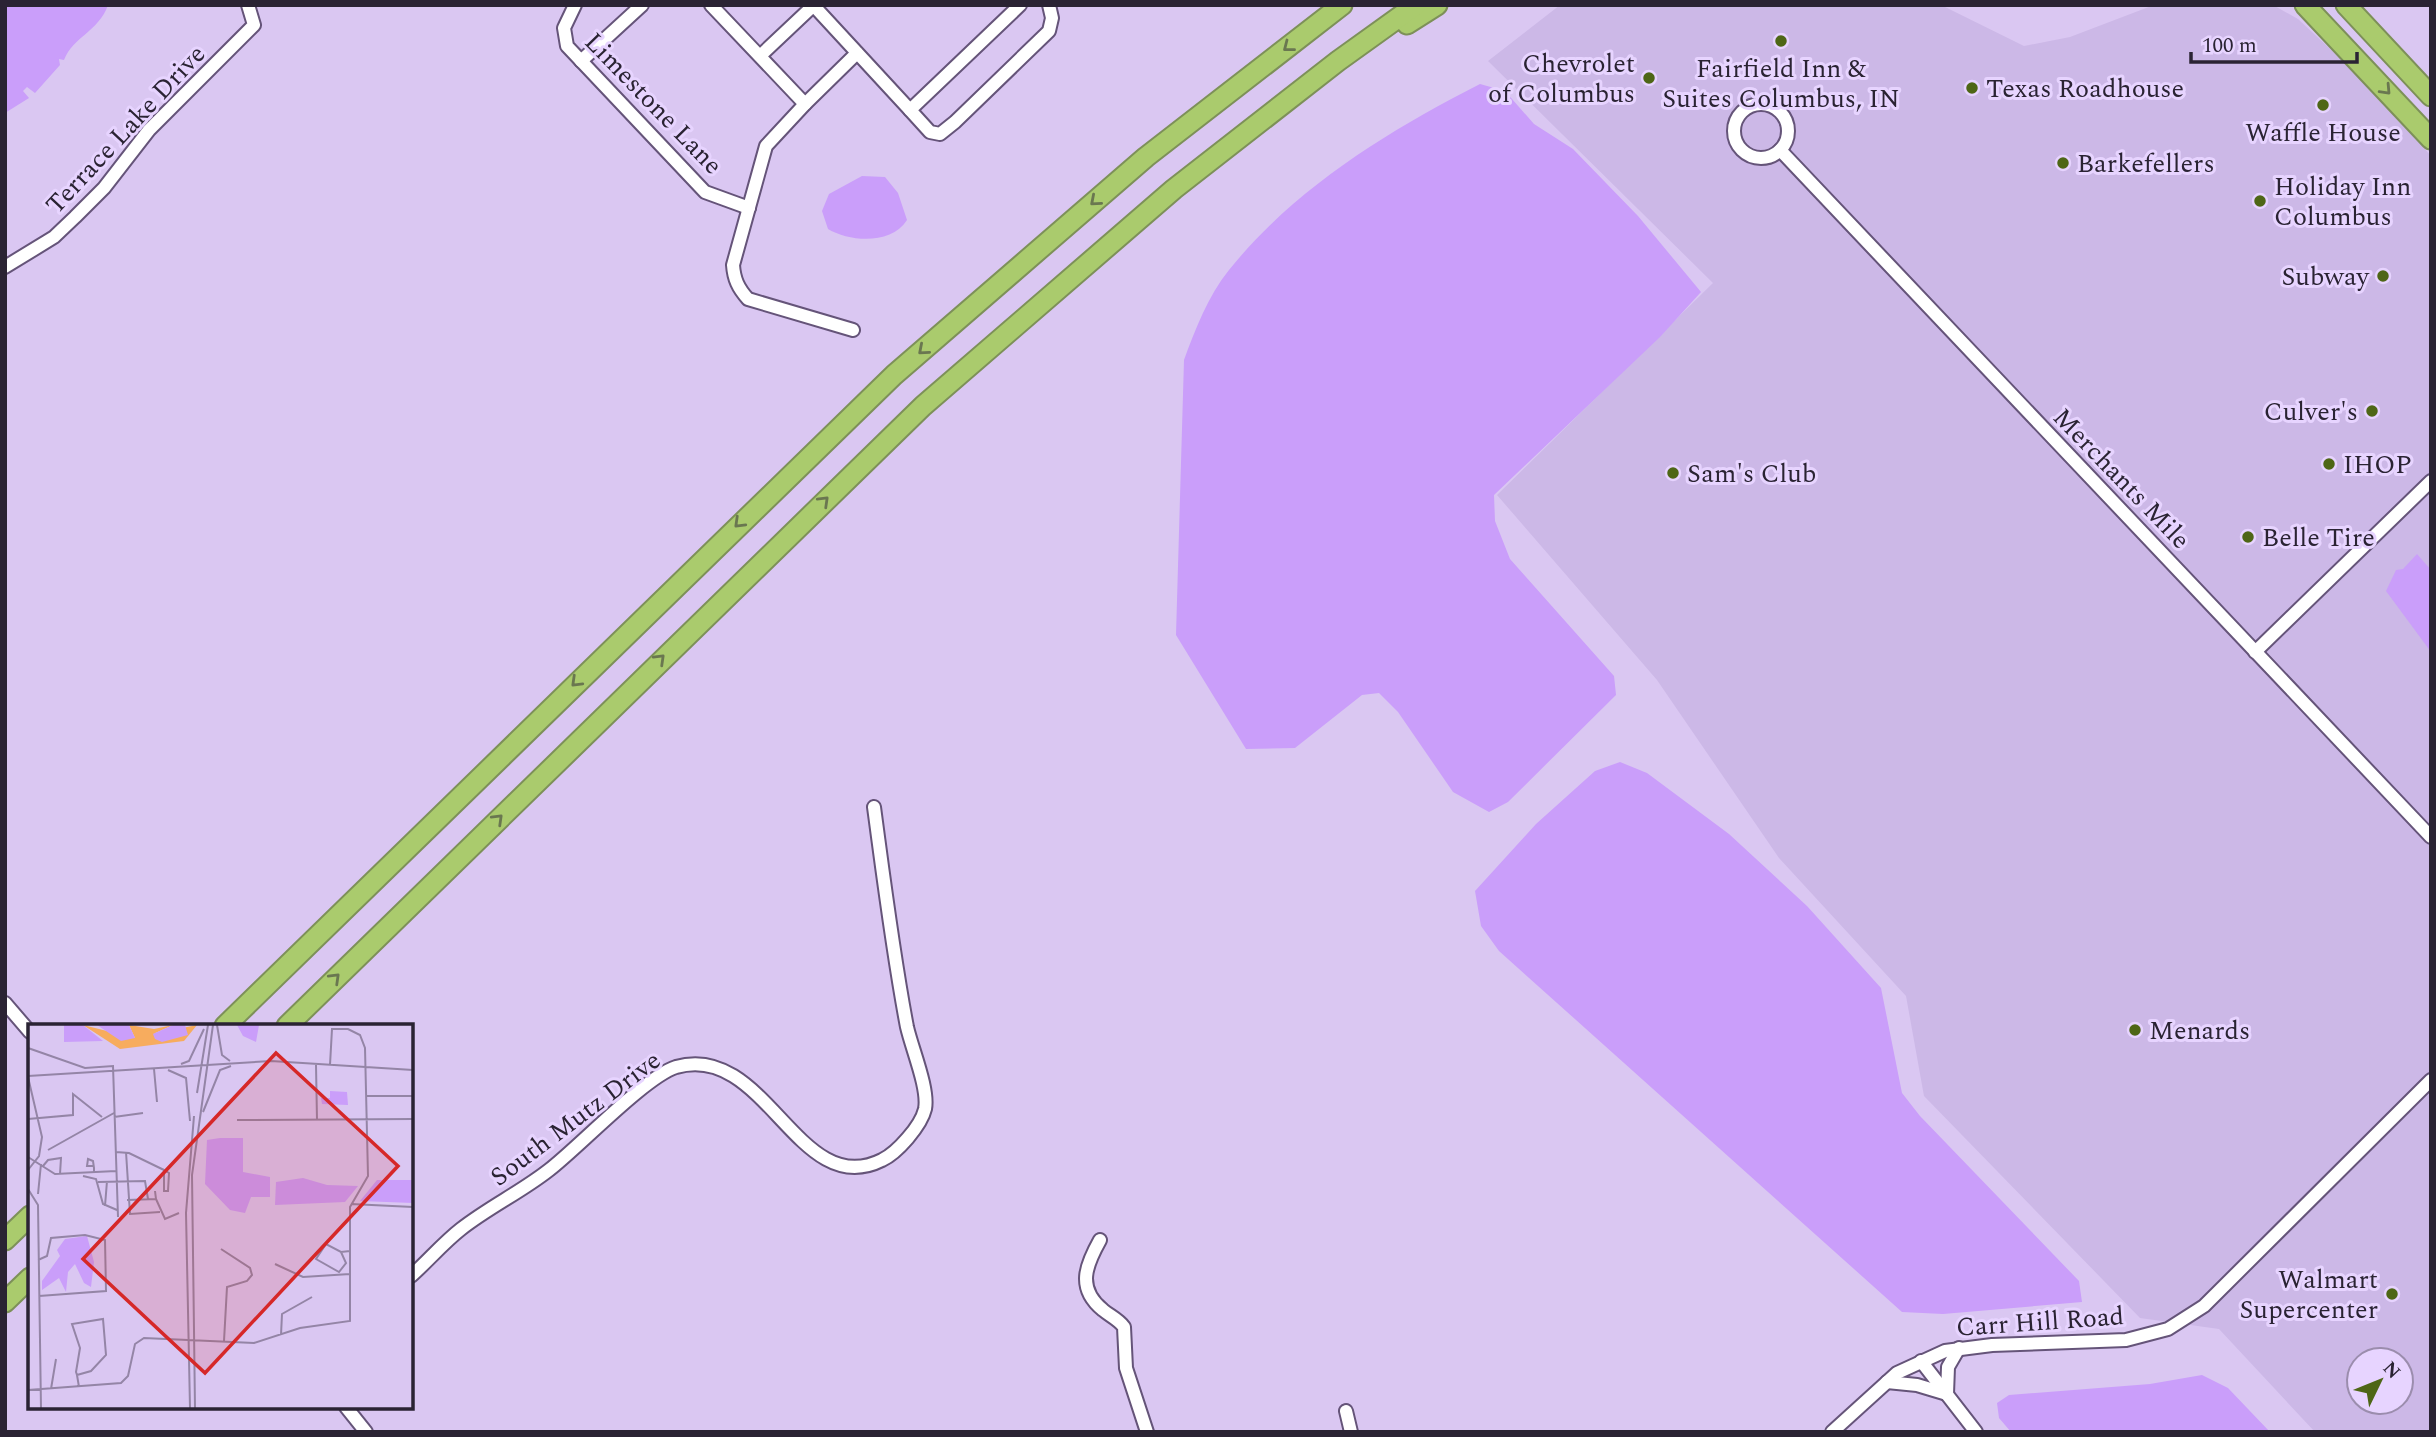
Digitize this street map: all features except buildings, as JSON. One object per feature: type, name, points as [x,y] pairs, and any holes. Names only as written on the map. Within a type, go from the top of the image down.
[{"type":"highway","points":[[227,1024],[894,374],[1146,157],[1342,5]]},
{"type":"highway","points":[[289,1024],[923,406],[1174,189],[1338,61],[1416,5]]},
{"type":"highway","points":[[1338,61],[1366,50],[1437,5]]},
{"type":"highway","points":[[2305,5],[2431,139]]},
{"type":"highway","points":[[2346,5],[2431,96]]},
{"type":"highway","points":[[5,1240],[28,1218]]},
{"type":"highway","points":[[5,1302],[28,1280]]},
{"type":"street","name":"Terrace Lake Drive","points":[[5,267],[54,237],[104,188],[149,130],[254,25],[248,5]]},
{"type":"street","name":"Limestone Lane","points":[[575,5],[564,28],[563,38],[581,61],[705,192],[749,208]]},
{"type":"street","points":[[581,61],[642,5]]},
{"type":"street","points":[[711,5],[805,104]]},
{"type":"street","points":[[760,56],[814,5],[930,132],[940,134],[1049,31],[1049,5]]},
{"type":"street","points":[[910,110],[1020,5]]},
{"type":"street","points":[[853,330],[748,299],[740,290],[733,264],[766,146],[857,52]]},
{"type":"street","points":[[1762,104],[1770,106],[1782,115],[1788,135],[1780,150],[1773,156],[1755,158],[1740,149],[1736,141],[1735,124],[1745,110],[1762,104]]},
{"type":"street","name":"Merchants Mile","points":[[1780,150],[2431,837]]},
{"type":"street","points":[[2255,652],[2431,481]]},
{"type":"street","name":"South Mutz Drive","points":[[413,1274],[460,1230],[549,1170],[645,1087],[676,1068],[709,1066],[721,1070],[758,1093],[824,1161],[846,1168],[875,1164],[897,1153],[925,1112],[926,1098],[911,1044],[894,955],[874,807]]},
{"type":"street","points":[[5,1003],[28,1030]]},
{"type":"street","name":"Carr Hill Road","points":[[1832,1432],[1887,1382],[1921,1361],[1959,1348],[2126,1340],[2168,1329],[2203,1306],[2431,1080]]},
{"type":"street","points":[[1100,1240],[1086,1265],[1087,1288],[1093,1300],[1124,1327],[1126,1368],[1147,1432]]},
{"type":"street","points":[[1947,1394],[1948,1367],[1959,1348]]},
{"type":"street","points":[[1921,1361],[1976,1432]]},
{"type":"street","points":[[1887,1382],[1917,1385],[1947,1394]]},
{"type":"street","points":[[348,1409],[366,1432]]},
{"type":"street","points":[[1346,1411],[1351,1432]]},
{"type":"shaded area","points":[[5,5],[108,5],[99,21],[73,45],[64,60],[59,59],[60,65],[35,93],[27,87],[23,91],[29,98],[5,113]]},
{"type":"shaded area","points":[[1560,5],[1941,5],[2024,46],[2070,37],[2154,5],[2273,5],[2298,19],[2370,86],[2431,156],[2431,1432],[2315,1432],[2219,1329],[2140,1318],[1924,1096],[1906,996],[1779,858],[1657,680],[1497,495],[1713,283],[1488,61]]},
{"type":"shaded area","points":[[1480,84],[1505,91],[1534,124],[1573,149],[1638,216],[1701,292],[1660,337],[1494,495],[1495,521],[1510,559],[1614,676],[1616,695],[1508,802],[1489,812],[1453,792],[1398,712],[1379,693],[1362,695],[1295,748],[1246,749],[1176,635],[1184,360],[1208,302],[1221,280],[1255,240],[1313,188],[1411,121]]},
{"type":"shaded area","points":[[862,176],[885,177],[898,193],[907,220],[891,234],[870,239],[847,237],[828,229],[822,211],[829,194]]},
{"type":"shaded area","points":[[2417,554],[2431,570],[2431,652],[2386,591],[2396,570],[2403,569]]},
{"type":"shaded area","points":[[1620,762],[1647,773],[1729,834],[1807,906],[1881,988],[1902,1093],[1920,1116],[2079,1281],[2082,1302],[1943,1314],[1902,1312],[1499,951],[1481,926],[1475,891],[1536,824],[1595,771]]},
{"type":"shaded area","points":[[2202,1375],[2228,1388],[2270,1432],[2011,1432],[1999,1418],[1997,1403],[2009,1395],[2150,1384]]},
{"type":"place","name":"Fairfield Inn & Suites Columbus, IN","points":[[1781,41]]},
{"type":"place","name":"Chevrolet of Columbus","points":[[1649,78]]},
{"type":"place","name":"Texas Roadhouse","points":[[1972,88]]},
{"type":"place","name":"Waffle House","points":[[2323,105]]},
{"type":"place","name":"Barkefellers","points":[[2063,163]]},
{"type":"place","name":"Holiday Inn Columbus","points":[[2260,201]]},
{"type":"place","name":"Subway","points":[[2383,276]]},
{"type":"place","name":"Culver's","points":[[2372,411]]},
{"type":"place","name":"IHOP","points":[[2329,464]]},
{"type":"place","name":"Sam's Club","points":[[1673,473]]},
{"type":"place","name":"Belle Tire","points":[[2248,537]]},
{"type":"place","name":"Menards","points":[[2135,1030]]},
{"type":"place","name":"Walmart Supercenter","points":[[2392,1294]]}]
